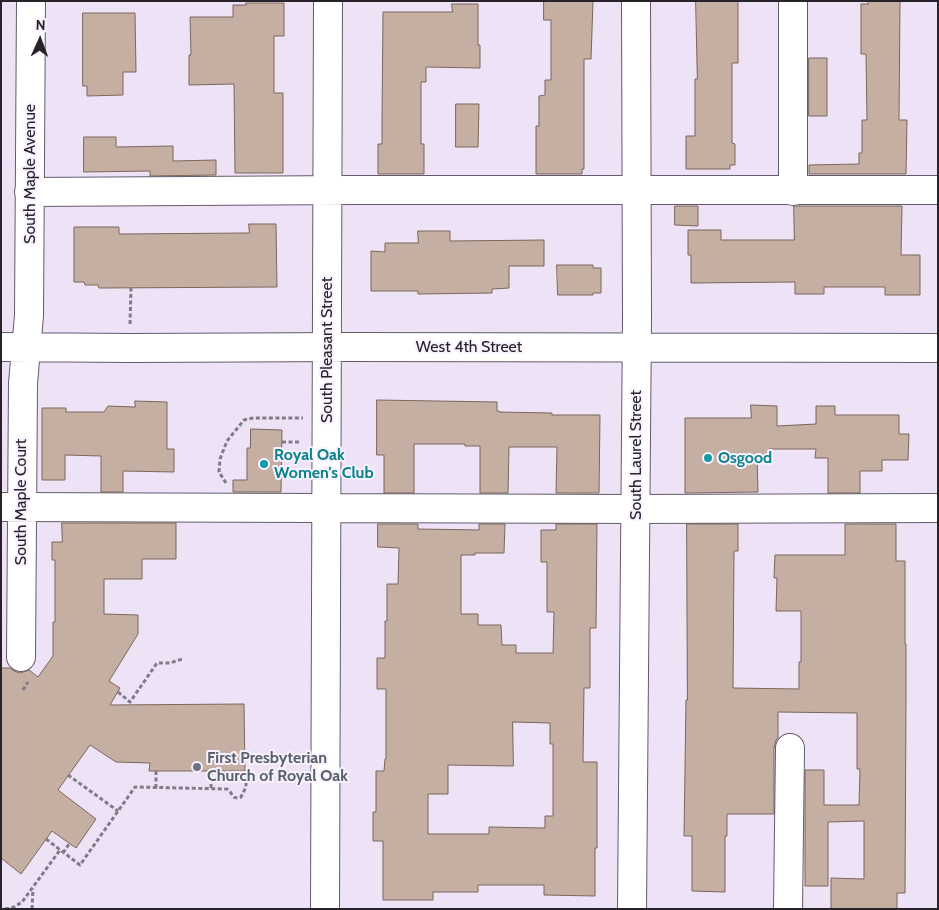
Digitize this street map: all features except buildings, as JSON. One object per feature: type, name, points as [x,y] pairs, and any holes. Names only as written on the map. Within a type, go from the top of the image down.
[{"type":"street","name":"South Maple Avenue","points":[[14,347],[29,316],[31,1]]},
{"type":"street","name":"South Pleasant Street","points":[[325,909],[328,1]]},
{"type":"street","name":"South Laurel Street","points":[[632,909],[636,348],[636,1]]},
{"type":"street","points":[[792,190],[793,1]]},
{"type":"street","points":[[29,192],[938,190]]},
{"type":"street","name":"West 4th Street","points":[[14,347],[938,348]]},
{"type":"street","name":"South Maple Court","points":[[14,347],[23,378],[11,507],[21,657]]},
{"type":"street","points":[[11,507],[938,508]]},
{"type":"street","points":[[788,909],[790,748]]},
{"type":"path","points":[[131,288],[132,348]]},
{"type":"path","points":[[225,508],[226,482],[219,472],[220,458],[227,441],[244,420],[253,418],[303,418]]},
{"type":"path","points":[[282,442],[304,442]]},
{"type":"path","points":[[118,692],[130,702],[157,662],[170,663],[182,659]]},
{"type":"path","points":[[46,839],[80,865],[135,787],[227,789],[237,798],[241,796],[246,787],[246,769]]},
{"type":"path","points":[[211,771],[211,788]]},
{"type":"path","points":[[156,772],[156,788]]},
{"type":"path","points":[[68,775],[118,811]]},
{"type":"path","points":[[3,909],[14,907],[22,902],[70,844]]},
{"type":"path","points":[[32,909],[33,889]]},
{"type":"place","name":"Osgood","points":[[708,458]]},
{"type":"place","name":"Royal Oak Women's Club","points":[[264,464]]},
{"type":"place","name":"First Presbyterian Church of Royal Oak","points":[[197,767]]}]
